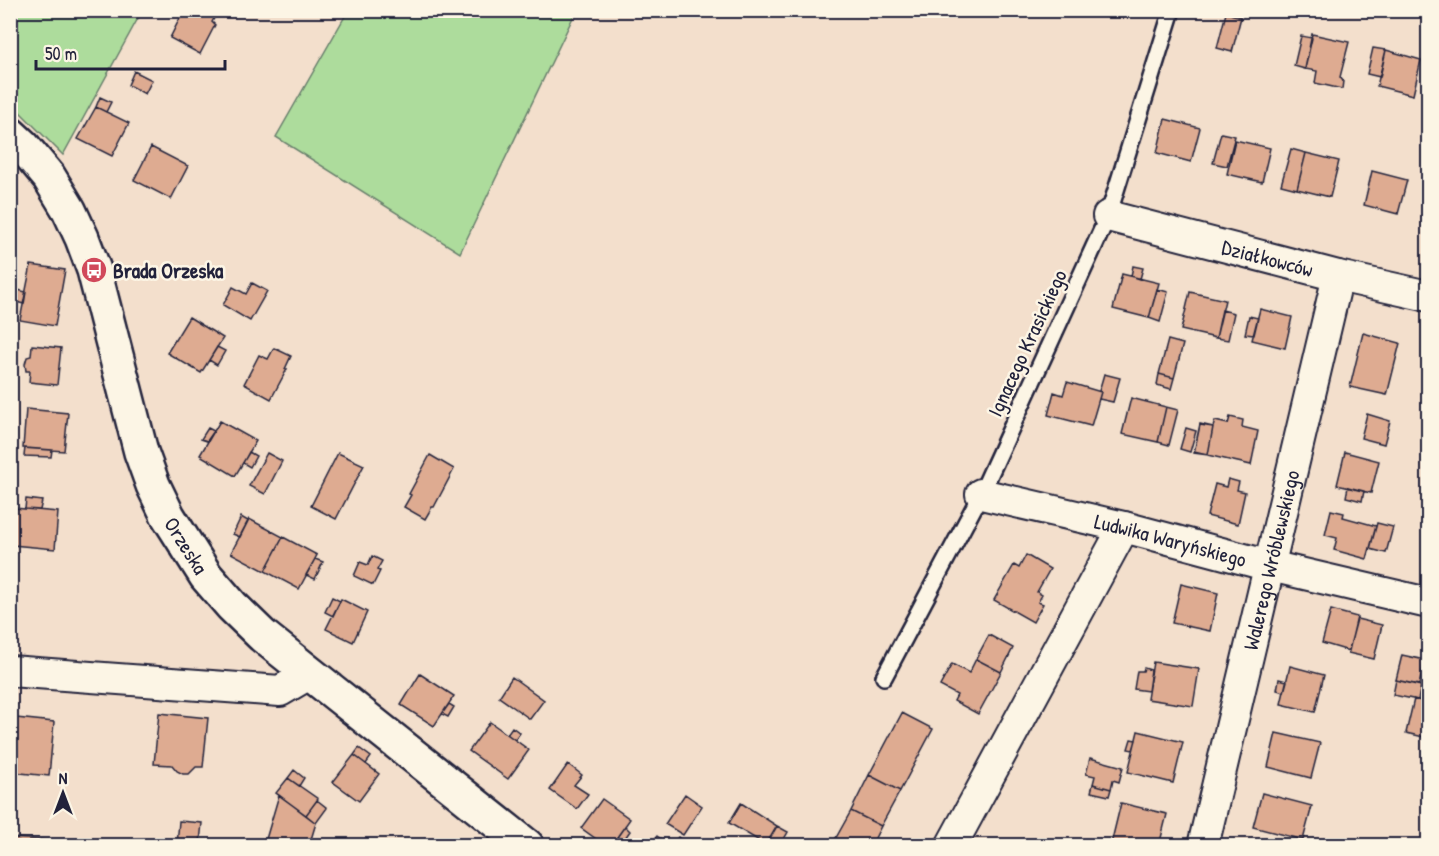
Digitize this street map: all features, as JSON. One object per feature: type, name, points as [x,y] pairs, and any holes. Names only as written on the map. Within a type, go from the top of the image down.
[{"type":"street","name":"Orzeska","points":[[10,134],[48,177],[69,210],[82,238],[94,270],[141,452],[153,485],[168,516],[206,576],[263,636],[526,846]]},
{"type":"street","name":"Działkowców","points":[[1108,216],[1338,276],[1428,296]]},
{"type":"street","name":"Walerego Wróblewskiego","points":[[1203,846],[1338,276]]},
{"type":"street","name":"Ludwika Waryńskiego","points":[[981,494],[1124,527],[1270,566],[1428,603]]},
{"type":"street","points":[[951,846],[1124,527]]},
{"type":"street","points":[[10,671],[280,691],[309,674]]},
{"type":"lane","name":"Ignacego Krasickiego","points":[[884,677],[981,494],[1108,216],[1172,10]]},
{"type":"green space","points":[[11,10],[142,11],[63,155],[11,103]]},
{"type":"green space","points":[[348,11],[576,11],[460,253],[276,137]]},
{"type":"building","points":[[184,10],[218,11],[212,22],[215,25],[200,54],[170,38]]},
{"type":"building","points":[[1226,13],[1241,17],[1232,52],[1217,48]]},
{"type":"building","points":[[1312,34],[1349,42],[1340,77],[1343,81],[1342,89],[1315,83],[1317,71],[1305,69]]},
{"type":"building","points":[[1301,36],[1312,38],[1305,69],[1294,66]]},
{"type":"building","points":[[1373,48],[1386,50],[1380,77],[1367,74]]},
{"type":"building","points":[[1386,50],[1421,60],[1413,95],[1377,86]]},
{"type":"building","points":[[134,71],[152,80],[145,94],[128,85]]},
{"type":"building","points":[[100,97],[111,102],[106,112],[96,107]]},
{"type":"building","points":[[96,107],[129,123],[112,156],[78,139]]},
{"type":"building","points":[[1165,119],[1200,128],[1191,162],[1157,153]]},
{"type":"building","points":[[1221,133],[1235,136],[1227,166],[1213,163]]},
{"type":"building","points":[[1235,140],[1270,148],[1262,182],[1227,174]]},
{"type":"building","points":[[151,147],[188,166],[171,199],[134,180]]},
{"type":"building","points":[[1291,149],[1306,153],[1297,189],[1281,185]]},
{"type":"building","points":[[1306,153],[1339,161],[1330,197],[1297,189]]},
{"type":"building","points":[[1372,171],[1407,180],[1398,214],[1364,205]]},
{"type":"building","points":[[31,265],[65,270],[55,326],[20,320]]},
{"type":"building","points":[[1133,266],[1143,268],[1140,279],[1131,276]]},
{"type":"building","points":[[1122,274],[1159,283],[1149,318],[1113,309]]},
{"type":"building","points":[[252,283],[267,291],[250,321],[223,305],[233,287],[246,294]]},
{"type":"building","points":[[14,289],[26,292],[24,304],[12,301]]},
{"type":"building","points":[[1157,289],[1168,292],[1160,322],[1149,318]]},
{"type":"building","points":[[1190,292],[1225,300],[1216,338],[1181,330]]},
{"type":"building","points":[[1260,309],[1292,317],[1285,348],[1252,340]]},
{"type":"building","points":[[1222,310],[1234,313],[1228,340],[1216,338]]},
{"type":"building","points":[[1249,316],[1258,318],[1254,335],[1245,334]]},
{"type":"building","points":[[189,317],[223,338],[201,373],[167,353]]},
{"type":"building","points":[[1363,333],[1400,343],[1387,395],[1350,387]]},
{"type":"building","points":[[1168,340],[1183,344],[1174,378],[1159,374]]},
{"type":"building","points":[[32,345],[61,348],[57,385],[29,382],[30,371],[26,371],[25,364],[27,357],[31,356]]},
{"type":"building","points":[[217,347],[225,351],[217,365],[209,360]]},
{"type":"building","points":[[274,348],[291,356],[285,369],[287,369],[271,399],[244,384],[259,355],[268,359]]},
{"type":"building","points":[[1104,374],[1120,378],[1113,402],[1099,399]]},
{"type":"building","points":[[1159,374],[1174,378],[1171,389],[1157,385]]},
{"type":"building","points":[[1067,382],[1101,392],[1091,426],[1048,415],[1054,392],[1063,395]]},
{"type":"building","points":[[1131,398],[1166,407],[1158,442],[1122,434]]},
{"type":"building","points":[[1166,407],[1178,410],[1169,445],[1158,442]]},
{"type":"building","points":[[26,409],[68,413],[64,451],[23,448]]},
{"type":"building","points":[[1367,414],[1390,421],[1384,444],[1361,438]]},
{"type":"building","points":[[1230,417],[1243,420],[1242,427],[1258,431],[1251,465],[1194,452],[1200,424],[1213,427],[1215,421],[1228,424]]},
{"type":"building","points":[[220,421],[256,441],[235,476],[200,455]]},
{"type":"building","points":[[1200,425],[1213,427],[1208,455],[1194,453]]},
{"type":"building","points":[[208,428],[214,431],[207,441],[201,439]]},
{"type":"building","points":[[1186,428],[1196,431],[1190,452],[1180,449]]},
{"type":"building","points":[[25,448],[52,450],[51,457],[24,456]]},
{"type":"building","points":[[249,452],[256,456],[250,467],[243,463]]},
{"type":"building","points":[[1345,452],[1379,461],[1371,493],[1337,485]]},
{"type":"building","points":[[267,453],[282,461],[265,494],[249,486]]},
{"type":"building","points":[[338,453],[364,465],[336,519],[311,506]]},
{"type":"building","points":[[430,455],[454,469],[425,519],[404,507]]},
{"type":"building","points":[[1228,479],[1239,482],[1237,490],[1245,492],[1238,524],[1207,516],[1215,484],[1226,487]]},
{"type":"building","points":[[1348,487],[1364,491],[1362,501],[1346,497]]},
{"type":"building","points":[[26,499],[42,501],[40,510],[25,509]]},
{"type":"building","points":[[14,508],[58,512],[55,549],[12,545]]},
{"type":"building","points":[[1331,510],[1344,513],[1343,517],[1376,526],[1367,559],[1334,550],[1337,538],[1325,535]]},
{"type":"building","points":[[241,517],[248,521],[240,537],[233,534]]},
{"type":"building","points":[[249,519],[283,537],[265,571],[231,553]]},
{"type":"building","points":[[1377,523],[1393,527],[1386,553],[1370,549]]},
{"type":"building","points":[[283,537],[317,555],[299,589],[265,571]]},
{"type":"building","points":[[1026,555],[1050,569],[1037,592],[1042,595],[1038,602],[1043,604],[1033,622],[994,600],[1014,565],[1019,568]]},
{"type":"building","points":[[372,556],[382,561],[373,585],[354,576],[360,562],[368,565]]},
{"type":"building","points":[[315,559],[323,562],[315,579],[306,575]]},
{"type":"building","points":[[1428,559],[1428,581],[1424,580]]},
{"type":"building","points":[[1181,584],[1218,593],[1210,631],[1172,623]]},
{"type":"building","points":[[332,597],[340,601],[333,616],[325,612]]},
{"type":"building","points":[[341,599],[367,612],[353,642],[326,629]]},
{"type":"building","points":[[1331,610],[1357,617],[1349,651],[1322,643]]},
{"type":"building","points":[[1357,619],[1382,625],[1374,659],[1348,653]]},
{"type":"building","points":[[989,635],[1013,648],[1001,672],[976,659]]},
{"type":"building","points":[[1402,655],[1425,660],[1419,685],[1396,680]]},
{"type":"building","points":[[976,659],[1001,672],[978,714],[954,701],[957,695],[940,686],[952,664],[969,673]]},
{"type":"building","points":[[1153,662],[1199,669],[1193,706],[1147,699]]},
{"type":"building","points":[[1290,666],[1324,675],[1315,712],[1281,704]]},
{"type":"building","points":[[1144,668],[1151,670],[1148,691],[1134,689],[1137,671],[1143,671]]},
{"type":"building","points":[[420,674],[454,696],[434,726],[401,705]]},
{"type":"building","points":[[512,677],[544,700],[530,719],[499,697]]},
{"type":"building","points":[[1279,679],[1287,681],[1284,692],[1277,690]]},
{"type":"building","points":[[1396,680],[1421,686],[1418,700],[1393,695]]},
{"type":"building","points":[[1414,699],[1428,703],[1428,738],[1406,733]]},
{"type":"building","points":[[449,704],[454,707],[448,717],[442,714]]},
{"type":"building","points":[[159,713],[208,718],[203,767],[196,767],[189,774],[183,774],[172,765],[154,764]]},
{"type":"building","points":[[902,713],[933,729],[900,791],[869,775]]},
{"type":"building","points":[[16,718],[54,722],[49,776],[11,772]]},
{"type":"building","points":[[490,722],[529,750],[508,779],[469,751]]},
{"type":"building","points":[[512,727],[520,733],[515,740],[507,734]]},
{"type":"building","points":[[1138,731],[1183,742],[1173,783],[1128,772]]},
{"type":"building","points":[[1276,733],[1320,743],[1311,778],[1268,767]]},
{"type":"building","points":[[1131,739],[1136,740],[1133,750],[1128,749]]},
{"type":"building","points":[[359,748],[371,757],[366,764],[354,755]]},
{"type":"building","points":[[354,755],[379,774],[359,801],[333,782]]},
{"type":"building","points":[[1090,758],[1123,767],[1119,782],[1113,780],[1111,789],[1093,784],[1095,776],[1086,774]]},
{"type":"building","points":[[568,764],[582,775],[574,785],[588,794],[577,809],[550,790]]},
{"type":"building","points":[[294,770],[304,778],[299,786],[288,778]]},
{"type":"building","points":[[869,775],[900,791],[881,826],[851,811]]},
{"type":"building","points":[[288,778],[318,799],[306,815],[276,793]]},
{"type":"building","points":[[1093,784],[1111,789],[1109,796],[1091,792]]},
{"type":"building","points":[[1262,793],[1312,806],[1303,840],[1253,827]]},
{"type":"building","points":[[685,794],[702,806],[683,835],[665,824]]},
{"type":"building","points":[[279,795],[316,823],[309,846],[264,846]]},
{"type":"building","points":[[602,799],[630,819],[611,846],[606,846],[581,828]]},
{"type":"building","points":[[317,800],[327,808],[316,823],[306,815]]},
{"type":"building","points":[[741,803],[777,826],[766,845],[729,823]]},
{"type":"building","points":[[1121,803],[1167,814],[1159,846],[1111,844]]},
{"type":"building","points":[[851,811],[881,826],[871,846],[832,845]]},
{"type":"building","points":[[179,821],[202,823],[200,842],[239,846],[177,846]]},
{"type":"building","points":[[625,826],[630,831],[623,841],[617,837]]},
{"type":"building","points":[[777,826],[788,832],[780,846],[766,845]]},
{"type":"building","points":[[657,836],[671,846],[650,846]]},
{"type":"building","points":[[678,837],[688,846],[671,846]]},
{"type":"building","points":[[10,838],[49,840],[48,846],[10,846]]},
{"type":"place","name":"Brada Orzeska","points":[[94,270]]}]
